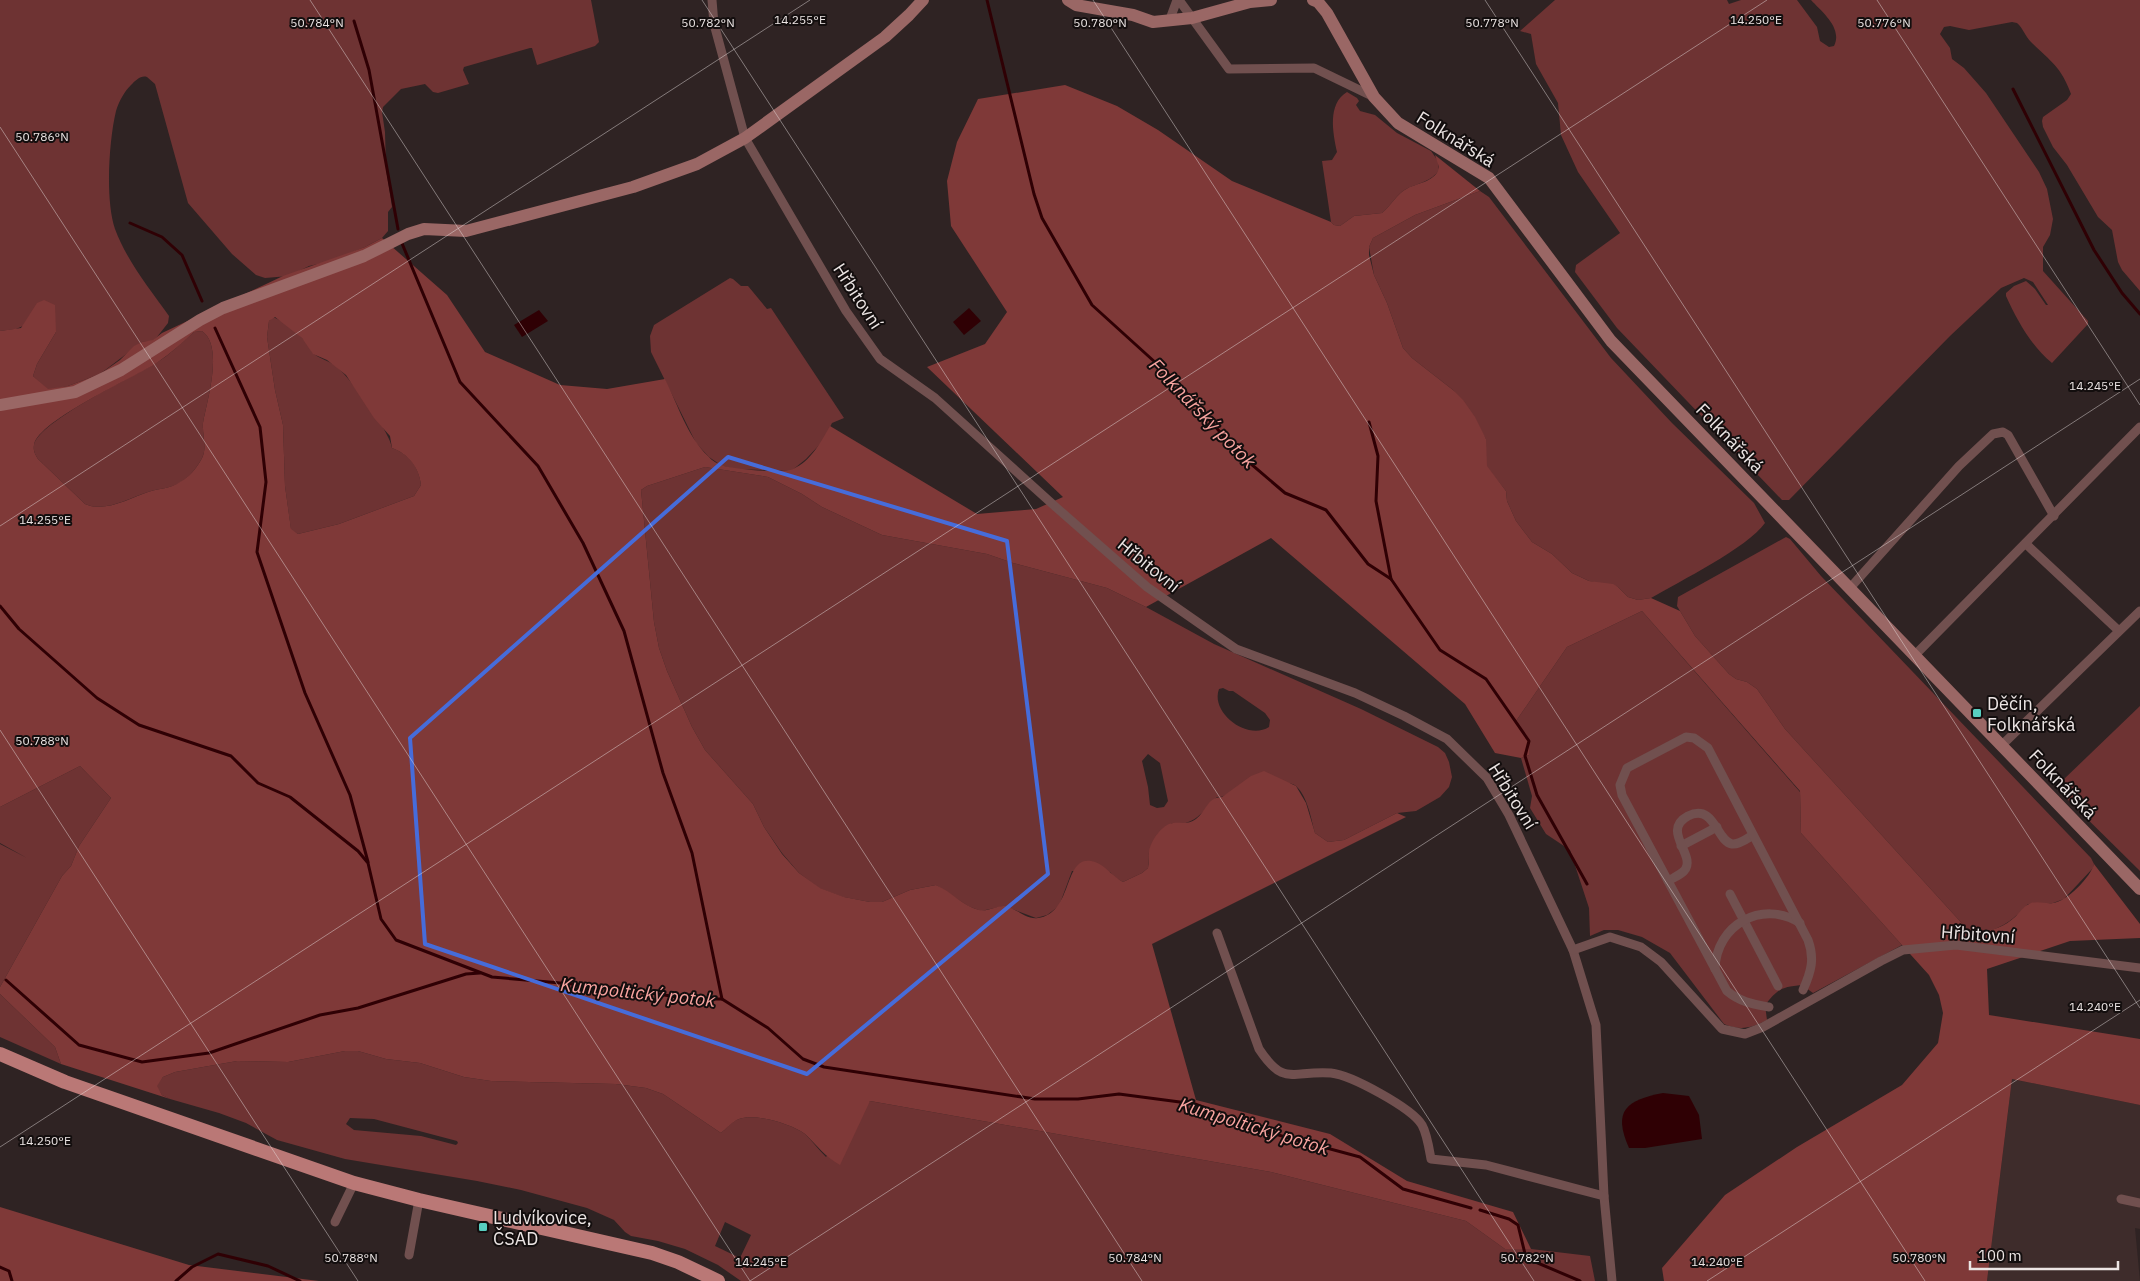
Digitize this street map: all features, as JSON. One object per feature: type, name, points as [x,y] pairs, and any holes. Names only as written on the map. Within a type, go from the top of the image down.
[{"type":"main road","points":[[0,1054],[65,1082],[354,1182],[419,1200],[652,1254],[678,1262],[718,1281]]},
{"type":"street","name":"Hřbitovní","points":[[712,0],[714,24],[745,138],[846,312],[880,359],[936,398],[1147,587],[1236,649],[1355,693],[1447,739],[1487,778],[1509,815],[1573,950],[1596,1025],[1604,1196],[1612,1281]]},
{"type":"street","points":[[0,405],[75,392],[122,370],[200,320],[223,308],[364,256],[408,234],[424,229],[466,230],[633,187],[696,164],[745,138],[885,37],[923,0]]},
{"type":"street","points":[[1068,0],[1076,5],[1133,15],[1153,22],[1192,18],[1250,2],[1271,0]]},
{"type":"street","points":[[1170,19],[1178,0],[1229,69],[1314,68],[1374,96]]},
{"type":"street","name":"Folknářská","points":[[1316,1],[1327,13],[1374,96],[1398,123],[1489,178],[1611,341],[2140,889]]},
{"type":"street","points":[[1915,655],[2140,427]]},
{"type":"street","points":[[1850,588],[1959,466],[1998,431],[2008,435],[2054,516]]},
{"type":"street","points":[[2026,544],[2119,632]]},
{"type":"street","points":[[2001,746],[2140,611]]},
{"type":"street","points":[[1770,1007],[1748,1004],[1735,998],[1727,991],[1622,795],[1620,785],[1627,768],[1686,737],[1701,742],[1708,748],[1800,923],[1813,952],[1811,972],[1803,990]]},
{"type":"street","points":[[1668,881],[1684,870],[1687,865],[1688,860],[1681,846],[1678,831],[1680,824],[1688,816],[1702,814],[1712,820],[1724,839],[1732,844],[1738,843],[1753,834]]},
{"type":"street","points":[[1681,846],[1717,827]]},
{"type":"street","points":[[1730,894],[1778,986]]},
{"type":"street","points":[[1715,970],[1717,953],[1722,940],[1730,930],[1743,920],[1756,915],[1772,913],[1785,916],[1800,923]]},
{"type":"street","points":[[1216,934],[1259,1049],[1270,1066],[1284,1075],[1332,1073],[1348,1077],[1393,1101],[1415,1115],[1423,1127],[1431,1158],[1486,1165],[1604,1196]]},
{"type":"street","name":"Hřbitovní","points":[[1573,950],[1610,937],[1641,947],[1660,962],[1722,1029],[1744,1034],[1763,1027],[1881,960],[1903,950],[1956,945],[2140,968]]},
{"type":"street","points":[[335,1222],[354,1182]]},
{"type":"street","points":[[2121,1199],[2140,1203]]},
{"type":"street","points":[[409,1255],[410,1240],[419,1200]]},
{"type":"highlighted area","points":[[728,457],[1007,541],[1048,874],[807,1074],[425,944],[410,738]]},
{"type":"shaded area","points":[[0,0],[591,0],[599,42],[595,46],[537,65],[532,48],[530,48],[464,67],[463,70],[469,84],[438,93],[433,92],[425,84],[401,89],[383,107],[382,112],[385,132],[386,169],[392,207],[388,212],[388,231],[382,238],[365,247],[327,262],[309,266],[289,276],[265,278],[256,275],[232,254],[188,203],[155,84],[147,77],[139,78],[124,94],[116,111],[110,153],[110,202],[115,229],[120,241],[139,274],[169,316],[168,323],[153,341],[142,342],[100,374],[68,386],[48,390],[33,376],[37,364],[56,332],[23,326],[0,331]]},
{"type":"shaded area","points":[[1555,0],[1727,0],[1729,4],[1741,0],[1797,0],[1817,27],[1820,41],[1829,47],[1834,46],[1836,39],[1834,27],[1811,0],[2140,0],[2140,291],[2122,270],[2118,262],[2112,230],[2098,217],[2067,165],[2053,147],[2043,127],[2043,117],[2067,100],[2071,94],[2059,70],[2029,40],[2017,23],[2012,22],[1969,30],[1950,26],[1944,27],[1940,34],[1950,48],[1952,59],[1964,68],[1986,93],[2039,172],[2047,189],[2053,219],[2050,235],[2043,247],[2043,271],[2088,321],[2088,324],[2052,363],[2037,349],[2025,332],[2006,296],[2006,293],[2014,286],[2026,281],[2048,305],[2033,282],[2024,278],[2001,288],[1950,336],[1789,500],[1782,500],[1617,328],[1575,272],[1576,265],[1620,233],[1578,172],[1561,135],[1558,103],[1536,64],[1531,34],[1520,31]]},
{"type":"shaded area","points":[[1065,85],[1117,106],[1158,130],[1232,181],[1340,226],[1354,216],[1382,213],[1404,190],[1431,178],[1438,172],[1439,167],[1435,155],[1480,191],[1415,215],[1373,238],[1369,247],[1369,255],[1374,275],[1387,303],[1403,348],[1412,358],[1453,390],[1475,417],[1486,439],[1487,466],[1506,491],[1507,501],[1516,521],[1532,542],[1552,554],[1572,573],[1589,581],[1613,584],[1628,597],[1638,600],[1651,598],[1680,611],[1695,636],[1729,674],[1757,689],[1785,729],[1968,930],[1980,932],[1993,930],[2010,921],[2029,904],[2035,902],[2058,902],[2077,888],[2094,864],[2140,924],[2140,938],[2070,941],[1987,969],[1989,1015],[2140,1039],[2140,1105],[2012,1079],[1987,1281],[1664,1281],[1662,1268],[1725,1195],[1797,1147],[1902,1085],[1938,1043],[1943,1013],[1939,995],[1929,975],[1801,833],[1800,791],[1642,611],[1567,647],[1516,721],[1529,740],[1529,755],[1521,758],[1495,753],[1465,704],[1271,538],[1146,607],[1107,588],[1013,563],[987,554],[882,535],[822,507],[802,494],[768,477],[705,467],[647,486],[641,490],[654,622],[659,648],[692,727],[705,750],[753,804],[764,827],[782,854],[799,873],[820,888],[844,897],[870,902],[882,902],[910,890],[936,885],[979,910],[1005,906],[1025,916],[1038,918],[1050,914],[1058,906],[1077,865],[1085,861],[1095,862],[1123,882],[1142,873],[1148,868],[1152,843],[1157,834],[1165,827],[1173,823],[1193,821],[1213,799],[1222,797],[1251,776],[1264,771],[1296,786],[1306,803],[1315,833],[1328,842],[1344,840],[1397,813],[1406,817],[1152,944],[1196,1100],[1330,1134],[1407,1181],[1513,1212],[1531,1249],[1505,1249],[1466,1221],[1271,1172],[870,1101],[840,1165],[834,1162],[799,1130],[773,1120],[754,1117],[734,1121],[721,1133],[663,1094],[646,1088],[616,1084],[491,1081],[464,1077],[420,1063],[386,1059],[358,1051],[345,1051],[288,1062],[237,1061],[175,1072],[163,1077],[157,1086],[162,1095],[170,1099],[61,1064],[55,1047],[0,994],[0,987],[62,876],[71,866],[79,846],[111,798],[80,766],[0,807],[0,331],[21,328],[37,303],[44,300],[55,305],[56,332],[37,364],[33,376],[48,389],[68,386],[100,374],[120,360],[134,346],[142,342],[153,340],[162,333],[283,276],[365,247],[382,238],[447,295],[485,352],[560,385],[607,389],[665,379],[694,439],[713,461],[724,466],[780,471],[793,469],[810,456],[830,426],[977,514],[1036,509],[1063,497],[927,367],[985,344],[1007,312],[951,226],[947,181],[957,142],[978,99]],"holes":[[[275,317],[302,338],[313,354],[327,360],[346,375],[374,418],[390,436],[392,448],[408,458],[418,472],[421,485],[414,496],[339,524],[298,534],[291,529],[285,486],[283,425],[275,390],[267,337],[269,321]],[[202,331],[209,338],[213,361],[203,423],[204,451],[197,467],[186,478],[172,486],[109,506],[101,507],[85,504],[38,459],[34,452],[34,445],[40,435],[69,412],[147,369],[194,332]]]},
{"type":"shaded area","points":[[1347,92],[1357,98],[1359,101],[1356,105],[1360,111],[1375,115],[1397,133],[1431,151],[1438,161],[1439,170],[1429,179],[1404,190],[1382,213],[1354,216],[1340,226],[1334,225],[1331,222],[1322,161],[1332,160],[1337,152],[1333,128],[1334,111],[1336,104]]},
{"type":"shaded area","points":[[1480,191],[1489,197],[1611,358],[1672,423],[1754,503],[1765,523],[1744,543],[1729,553],[1651,598],[1638,600],[1628,597],[1618,587],[1589,581],[1572,573],[1552,554],[1532,542],[1516,521],[1507,501],[1506,491],[1486,466],[1486,439],[1453,390],[1412,358],[1403,348],[1387,303],[1374,275],[1369,247],[1373,238],[1415,215]]},
{"type":"shaded area","points":[[730,278],[741,286],[748,286],[767,309],[771,308],[844,418],[832,423],[823,441],[806,459],[791,471],[736,469],[722,466],[709,457],[696,443],[651,352],[650,336],[654,325]]},
{"type":"shaded area","points":[[969,308],[981,321],[964,335],[953,322]]},
{"type":"shaded area","points":[[539,310],[548,321],[522,337],[514,325]]},
{"type":"shaded area","points":[[273,317],[298,333],[315,355],[336,366],[359,393],[377,418],[390,440],[392,448],[408,458],[418,472],[421,485],[414,496],[339,524],[298,534],[291,530],[285,486],[283,425],[275,390],[267,337],[269,321]]},
{"type":"shaded area","points":[[202,331],[209,338],[213,361],[203,423],[204,451],[197,467],[187,478],[173,486],[109,506],[101,507],[85,504],[38,459],[34,452],[34,445],[39,435],[88,400],[156,363],[194,332]]},
{"type":"shaded area","points":[[705,467],[768,477],[802,494],[822,507],[882,535],[987,554],[1013,563],[1107,588],[1214,644],[1361,709],[1438,747],[1445,753],[1449,762],[1452,777],[1449,787],[1440,797],[1416,811],[1397,813],[1344,840],[1328,842],[1315,833],[1306,802],[1296,786],[1276,783],[1217,797],[1198,817],[1186,823],[1172,823],[1149,852],[1148,868],[1142,873],[1123,882],[1114,877],[1110,872],[1072,871],[1059,906],[1047,915],[1036,918],[1004,906],[981,911],[968,906],[936,885],[910,890],[882,902],[870,902],[843,897],[819,888],[799,873],[782,853],[764,827],[753,804],[705,750],[692,727],[667,671],[659,648],[654,622],[641,490],[647,486]],"holes":[[[1223,688],[1233,691],[1265,713],[1270,720],[1269,727],[1251,730],[1232,722],[1220,707],[1219,689]],[[1148,754],[1160,763],[1168,801],[1164,807],[1157,808],[1150,805],[1142,761]]]},
{"type":"shaded area","points":[[1786,537],[1790,539],[1821,576],[2091,858],[2094,864],[2093,868],[2064,899],[2053,903],[2028,904],[2016,916],[1993,930],[1977,932],[1968,930],[1785,729],[1757,689],[1729,674],[1695,636],[1677,606],[1678,597]]},
{"type":"shaded area","points":[[1642,611],[1800,792],[1801,833],[1902,945],[1813,993],[1802,985],[1780,990],[1765,1005],[1767,1020],[1751,1027],[1741,1028],[1724,1024],[1670,953],[1642,937],[1618,930],[1604,930],[1590,936],[1589,908],[1570,850],[1546,834],[1530,808],[1532,796],[1521,758],[1529,755],[1516,721],[1567,647]]},
{"type":"shaded area","points":[[2140,706],[2140,871],[2060,792],[2059,786]]},
{"type":"shaded area","points":[[80,766],[111,798],[79,846],[71,866],[62,876],[0,987],[0,844],[27,858],[0,843],[0,807]]},
{"type":"shaded area","points":[[0,994],[55,1047],[61,1064],[0,1037]]},
{"type":"shaded area","points":[[345,1051],[358,1051],[386,1059],[420,1063],[464,1077],[491,1081],[616,1084],[646,1088],[663,1094],[721,1133],[739,1119],[754,1117],[773,1120],[805,1134],[826,1157],[870,1101],[1271,1172],[1466,1221],[1505,1249],[1531,1249],[1590,1256],[1595,1281],[741,1281],[718,1265],[685,1249],[631,1236],[614,1220],[587,1208],[521,1190],[477,1181],[345,1159],[277,1140],[246,1123],[170,1099],[162,1095],[156,1086],[163,1077],[175,1072],[237,1061],[288,1062]],"holes":[[[350,1118],[374,1119],[457,1141],[458,1143],[456,1145],[421,1136],[354,1130],[346,1124]],[[725,1222],[751,1235],[740,1258],[715,1246]]]},
{"type":"shaded area","points":[[2012,1079],[2140,1105],[2140,1229],[2135,1228],[2140,1281],[1987,1281]]},
{"type":"shaded area","points":[[1663,1093],[1689,1096],[1699,1115],[1702,1139],[1645,1148],[1629,1148],[1622,1124],[1626,1109],[1640,1099]]},
{"type":"shaded area","points":[[0,1207],[189,1265],[319,1281],[0,1281]]},
{"type":"waterway","name":"Folknářský potok","points":[[987,0],[1034,194],[1042,218],[1092,305],[1178,383],[1237,452],[1285,493],[1326,510],[1368,564],[1391,579],[1440,650],[1486,679],[1529,741],[1525,756],[1537,795],[1587,884]]},
{"type":"waterway","points":[[354,21],[369,70],[398,229]]},
{"type":"waterway","points":[[2013,89],[2094,250],[2122,293],[2140,314]]},
{"type":"waterway","points":[[130,223],[162,237],[182,255],[202,301]]},
{"type":"waterway","points":[[401,241],[460,382],[538,466],[583,543],[624,631],[663,773],[692,853],[722,999]]},
{"type":"waterway","points":[[215,328],[260,427],[266,482],[257,552],[305,693],[350,795],[368,862]]},
{"type":"waterway","points":[[1369,422],[1378,456],[1376,501],[1391,579]]},
{"type":"waterway","name":"Kumpoltický potok","points":[[0,606],[19,629],[97,698],[139,725],[231,756],[258,783],[290,797],[358,851],[368,863],[381,919],[396,940],[492,977],[619,988],[690,999],[722,999],[768,1028],[803,1059],[824,1067],[1035,1099],[1078,1099],[1119,1094],[1195,1104],[1267,1132],[1360,1157],[1403,1189],[1471,1208]]},
{"type":"waterway","points":[[6,980],[79,1045],[142,1062],[209,1053],[320,1015],[358,1008],[466,974],[480,973]]},
{"type":"waterway","name":"Kumpoltický potok","points":[[1480,1210],[1509,1219],[1518,1225],[1526,1258],[1580,1281]]},
{"type":"waterway","points":[[176,1281],[192,1267],[218,1254],[268,1266],[300,1281]]},
{"type":"waterway","points":[[0,1267],[9,1271],[12,1281]]},
{"type":"place","name":"Děčín, Folknářská","points":[[1977,713]]},
{"type":"place","name":"Ludvíkovice, ČSAD","points":[[483,1227]]}]
